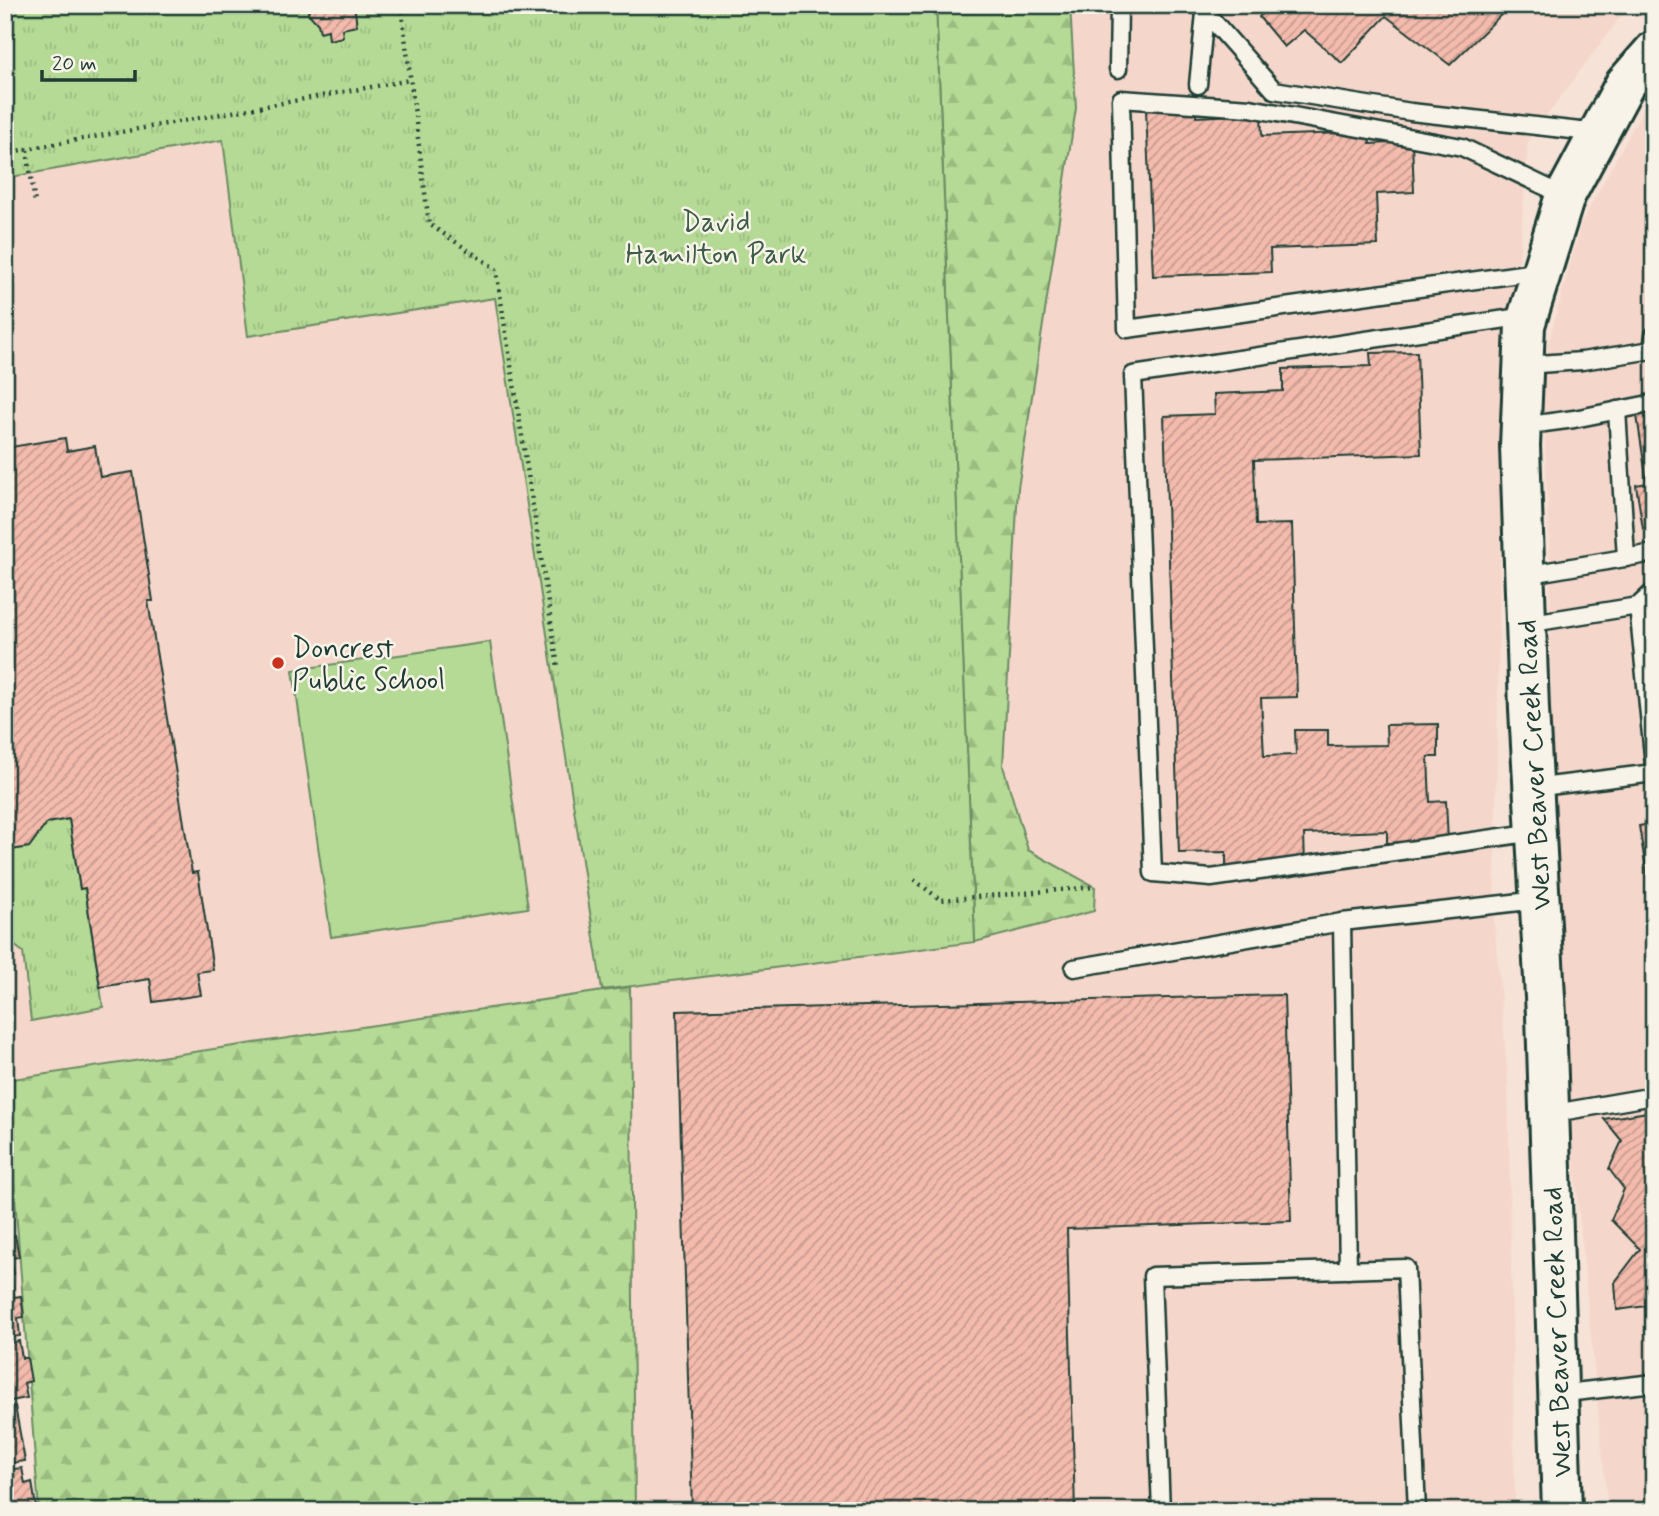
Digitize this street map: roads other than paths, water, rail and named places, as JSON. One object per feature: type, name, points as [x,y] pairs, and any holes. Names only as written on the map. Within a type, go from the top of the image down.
[{"type":"street","name":"West Beaver Creek Road","points":[[1562,1511],[1549,1114],[1526,624],[1521,426],[1525,325],[1565,196],[1625,84],[1654,51]]},
{"type":"lane","points":[[1118,69],[1119,5]]},
{"type":"lane","points":[[1198,85],[1202,9]]},
{"type":"lane","points":[[1202,9],[1274,90],[1411,112],[1598,133]]},
{"type":"lane","points":[[1542,271],[1127,329],[1121,99],[1250,108],[1462,147],[1565,196]]},
{"type":"lane","points":[[1528,316],[1133,375],[1153,873],[1211,878],[1536,832]]},
{"type":"lane","points":[[1524,365],[1582,361],[1653,345]]},
{"type":"lane","points":[[1521,426],[1654,403]]},
{"type":"lane","points":[[1617,410],[1626,558]]},
{"type":"lane","points":[[1525,575],[1654,553]]},
{"type":"lane","points":[[1526,624],[1638,606],[1654,591]]},
{"type":"lane","points":[[1638,606],[1654,765]]},
{"type":"lane","points":[[1533,788],[1654,773]]},
{"type":"lane","points":[[1074,968],[1342,922],[1539,900]]},
{"type":"lane","points":[[1342,922],[1348,1270]]},
{"type":"lane","points":[[1549,1114],[1654,1096]]},
{"type":"lane","points":[[1161,1511],[1152,1276],[1406,1268],[1417,1511]]},
{"type":"lane","points":[[1557,1394],[1654,1383]]},
{"type":"place","name":"Doncrest Public School","points":[[278,663]]},
{"type":"park label","name":"David Hamilton Park","points":[[716,237]]}]
